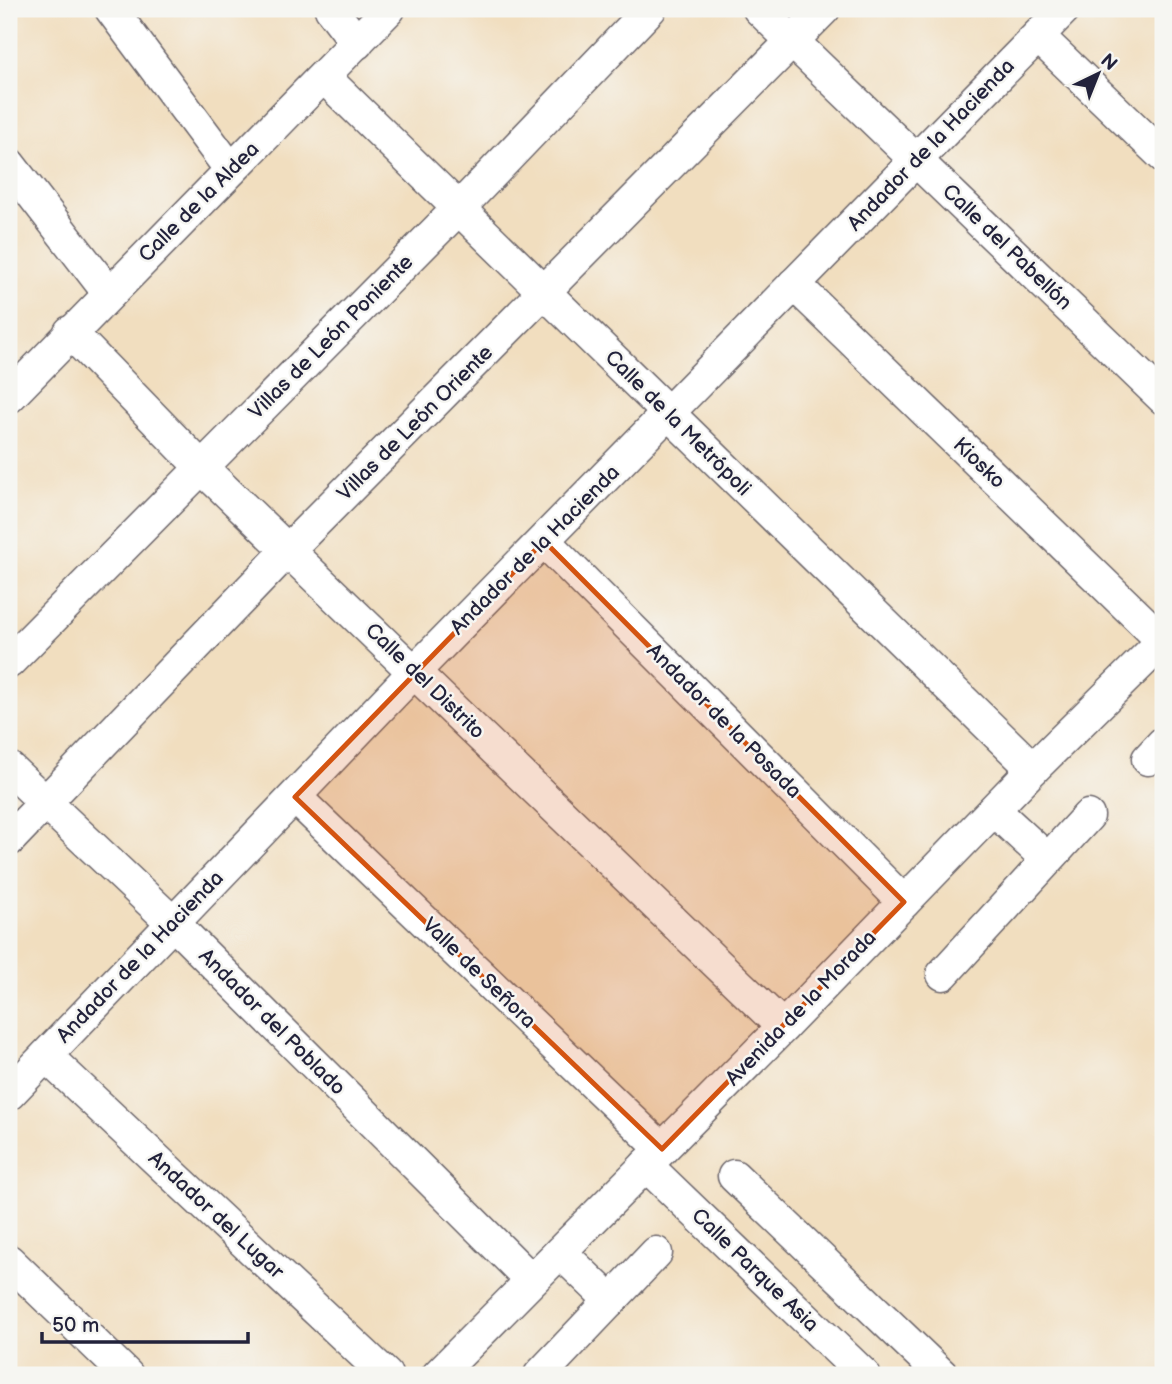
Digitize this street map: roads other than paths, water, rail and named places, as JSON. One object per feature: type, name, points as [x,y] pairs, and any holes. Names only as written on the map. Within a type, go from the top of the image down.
[{"type":"street","points":[[111,9],[231,170]]},
{"type":"street","points":[[331,9],[357,43]]},
{"type":"street","name":"Calle de la Aldea","points":[[9,397],[108,292],[389,9]]},
{"type":"street","name":"Villas de León Poniente","points":[[9,662],[460,207],[650,9]]},
{"type":"street","name":"Calle del Pabellón","points":[[759,9],[1163,398]]},
{"type":"street","name":"Villas de León Oriente","points":[[9,841],[289,549],[824,9]]},
{"type":"street","name":"Andador de la Hacienda","points":[[9,1094],[414,671],[1064,9]]},
{"type":"street","points":[[1038,36],[1163,156]]},
{"type":"street","name":"Calle de la Metrópoli","points":[[324,77],[1033,769]]},
{"type":"street","points":[[9,164],[108,292]]},
{"type":"street","name":"Kiosko","points":[[794,284],[1163,641]]},
{"type":"street","name":"Calle del Distrito","points":[[70,332],[201,467],[783,1027]]},
{"type":"street","name":"Andador de la Posada","points":[[544,541],[904,902]]},
{"type":"street","name":"Avenida de la Morada","points":[[438,1375],[783,1027],[1033,769],[1163,641]]},
{"type":"street","name":"Andador del Poblado","points":[[9,768],[173,923],[531,1280]]},
{"type":"street","name":"Valle de Señora","points":[[295,797],[654,1157]]},
{"type":"street","points":[[994,810],[1047,859]]},
{"type":"street","points":[[943,974],[1088,816]]},
{"type":"street","name":"Andador del Lugar","points":[[46,1056],[386,1375]]},
{"type":"street","name":"Calle Parque Asia","points":[[654,1157],[804,1317],[864,1375]]},
{"type":"street","points":[[734,1176],[942,1375]]},
{"type":"street","points":[[560,1252],[611,1301]]},
{"type":"street","points":[[540,1375],[656,1253]]},
{"type":"street","points":[[9,1261],[127,1375]]},
{"type":"street","points":[[804,1317],[840,1280]]}]
